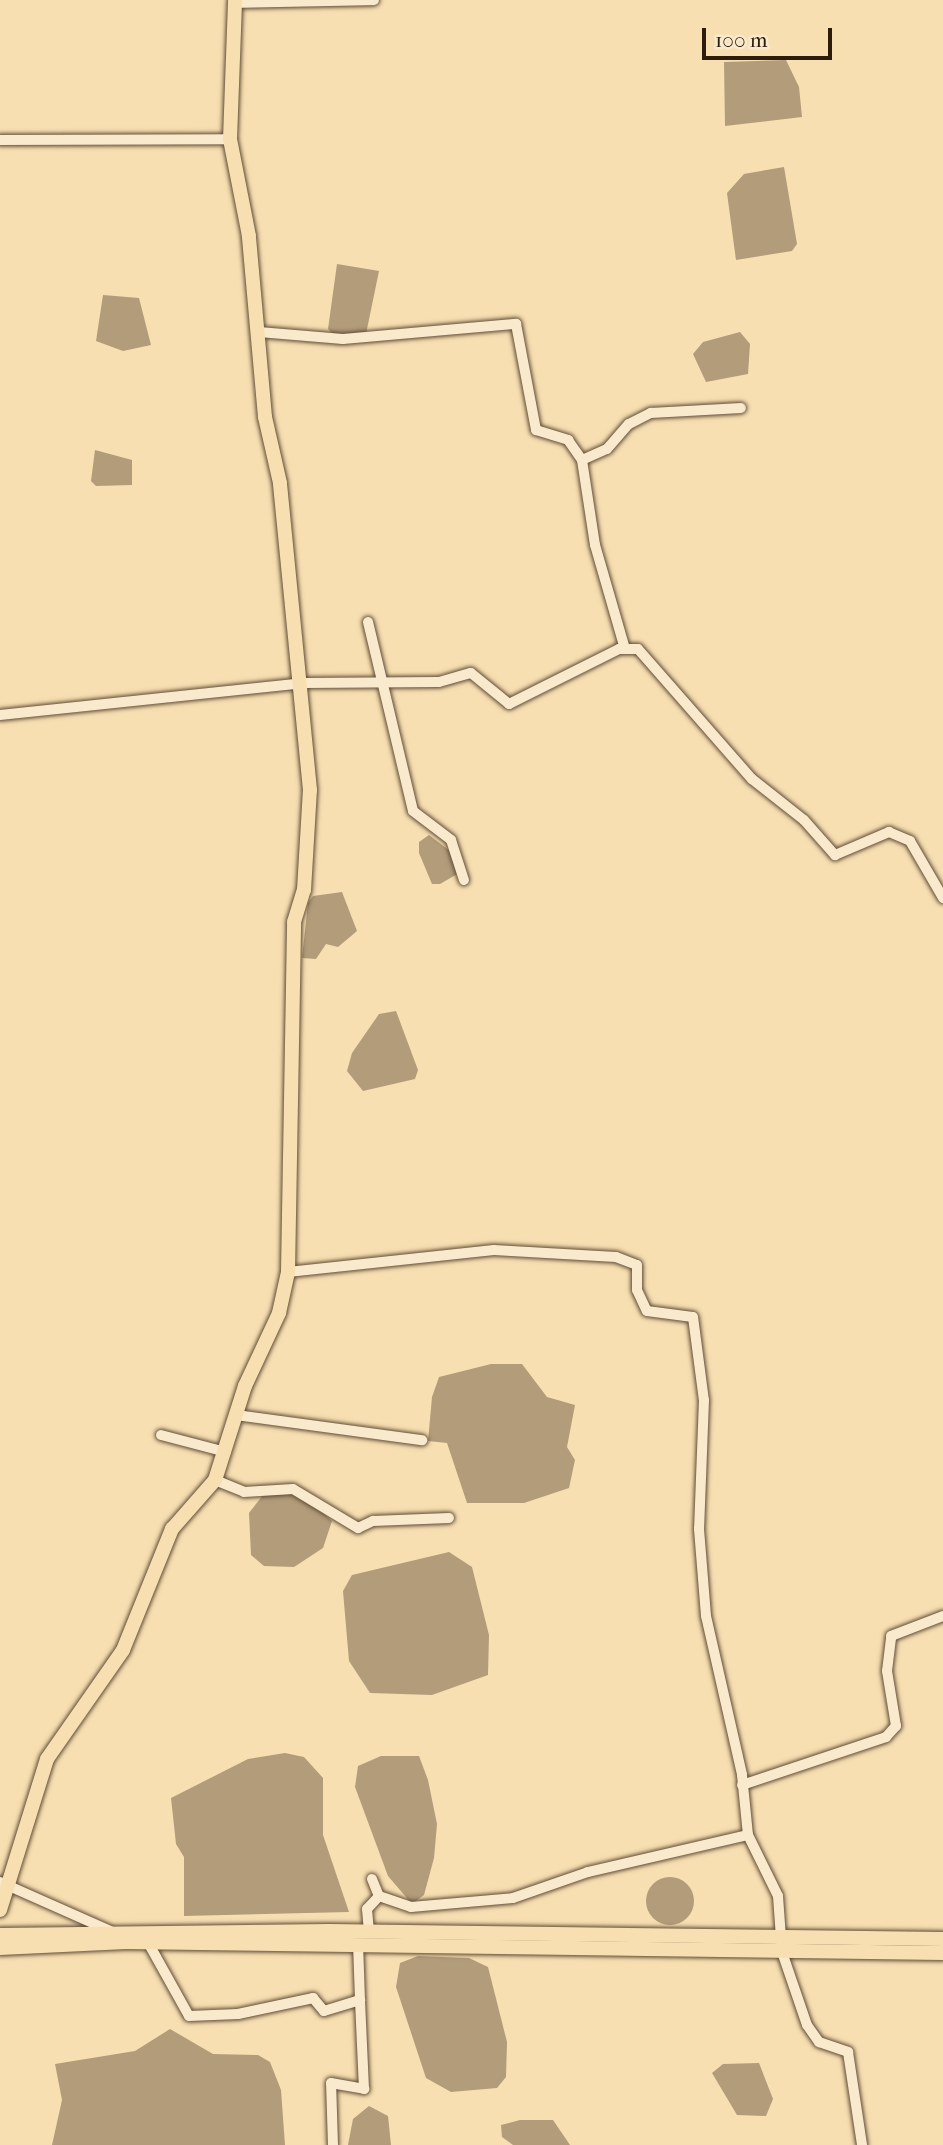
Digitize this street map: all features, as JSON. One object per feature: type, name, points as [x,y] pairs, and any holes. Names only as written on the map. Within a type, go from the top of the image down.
[{"type":"main road","points":[[0,1910],[2,1883],[47,1759],[123,1650],[172,1530],[215,1480],[236,1415],[279,1313],[288,1272],[293,922],[304,890],[310,790],[304,682],[281,484],[265,417],[259,332],[230,139],[235,1]]},
{"type":"main road","points":[[0,1936],[113,1932],[145,1937],[358,1944],[781,1945],[943,1939]]},
{"type":"main road","points":[[0,1948],[145,1937],[369,1932],[943,1953]]},
{"type":"street","points":[[235,1],[374,0]]},
{"type":"street","points":[[0,140],[230,139]]},
{"type":"street","points":[[259,332],[343,340],[516,324],[536,430],[568,440],[582,460],[595,545],[625,649]]},
{"type":"street","points":[[582,460],[607,449],[629,424],[651,413],[741,408]]},
{"type":"street","points":[[368,622],[413,811],[451,840],[464,880]]},
{"type":"street","points":[[0,715],[304,682],[439,682],[471,673],[509,704],[625,649],[638,649],[752,779],[804,820],[835,855],[889,832],[910,841],[943,898]]},
{"type":"street","points":[[288,1272],[494,1250],[616,1257],[637,1265],[637,1290],[646,1311],[693,1317],[704,1400],[699,1529],[706,1616],[742,1785],[748,1835],[778,1896],[781,1945],[807,2025],[819,2042],[848,2053],[862,2145]]},
{"type":"street","points":[[236,1415],[422,1440]]},
{"type":"street","points":[[161,1435],[226,1452]]},
{"type":"street","points":[[215,1480],[244,1492],[293,1489],[358,1528],[373,1521],[449,1518]]},
{"type":"street","points":[[742,1785],[886,1737],[896,1726],[887,1671],[891,1636],[943,1616]]},
{"type":"street","points":[[372,1880],[379,1896],[411,1907],[513,1898],[613,1865],[748,1835]]},
{"type":"street","points":[[2,1883],[113,1932]]},
{"type":"street","points":[[369,1932],[367,1909],[379,1896]]},
{"type":"street","points":[[145,1937],[189,2016],[238,2014],[313,1998],[324,2011],[360,2000]]},
{"type":"street","points":[[333,2145],[331,2083],[363,2089],[358,1944]]},
{"type":"shaded area","points":[[786,60],[799,87],[802,117],[725,126],[724,62]]},
{"type":"shaded area","points":[[784,167],[797,244],[792,251],[736,260],[727,193],[744,174]]},
{"type":"shaded area","points":[[337,264],[379,271],[366,334],[334,335],[328,329]]},
{"type":"shaded area","points":[[103,295],[139,298],[151,345],[123,351],[96,341]]},
{"type":"shaded area","points":[[740,332],[750,344],[748,374],[706,382],[693,354],[703,342]]},
{"type":"shaded area","points":[[95,450],[132,460],[132,485],[96,486],[91,481]]},
{"type":"shaded area","points":[[429,835],[454,854],[459,873],[440,884],[432,884],[419,853],[419,842]]},
{"type":"shaded area","points":[[342,892],[357,931],[338,947],[326,944],[316,959],[302,958],[308,903],[313,896]]},
{"type":"shaded area","points":[[396,1011],[418,1070],[415,1079],[363,1091],[347,1071],[352,1053],[379,1014]]},
{"type":"shaded area","points":[[491,1364],[522,1364],[547,1397],[575,1405],[567,1447],[575,1460],[569,1488],[524,1503],[467,1503],[447,1443],[428,1441],[432,1397],[439,1377]]},
{"type":"shaded area","points":[[285,1491],[307,1499],[332,1521],[323,1548],[294,1567],[264,1566],[251,1555],[249,1513],[263,1495]]},
{"type":"shaded area","points":[[449,1552],[472,1567],[489,1635],[488,1675],[432,1695],[370,1693],[349,1661],[343,1591],[352,1575]]},
{"type":"shaded area","points":[[285,1753],[304,1757],[323,1778],[323,1835],[349,1912],[184,1916],[184,1857],[176,1844],[171,1798],[248,1759]]},
{"type":"shaded area","points":[[381,1756],[419,1756],[428,1780],[437,1824],[434,1858],[424,1895],[412,1904],[388,1876],[355,1787],[358,1766]]},
{"type":"shaded area","points":[[670,1877],[687,1884],[694,1901],[687,1918],[670,1925],[653,1918],[646,1901],[653,1884]]},
{"type":"shaded area","points":[[418,1956],[469,1958],[488,1967],[507,2042],[506,2077],[497,2088],[451,2092],[426,2078],[396,1987],[400,1963]]},
{"type":"shaded area","points":[[170,2029],[213,2054],[258,2055],[270,2062],[281,2090],[285,2145],[52,2145],[62,2100],[55,2064],[135,2051]]},
{"type":"shaded area","points":[[759,2063],[773,2099],[766,2116],[737,2115],[712,2073],[723,2064]]},
{"type":"shaded area","points":[[369,2106],[388,2116],[391,2145],[348,2145],[353,2119]]},
{"type":"shaded area","points":[[520,2120],[553,2120],[570,2145],[513,2145],[502,2137],[501,2125]]}]
